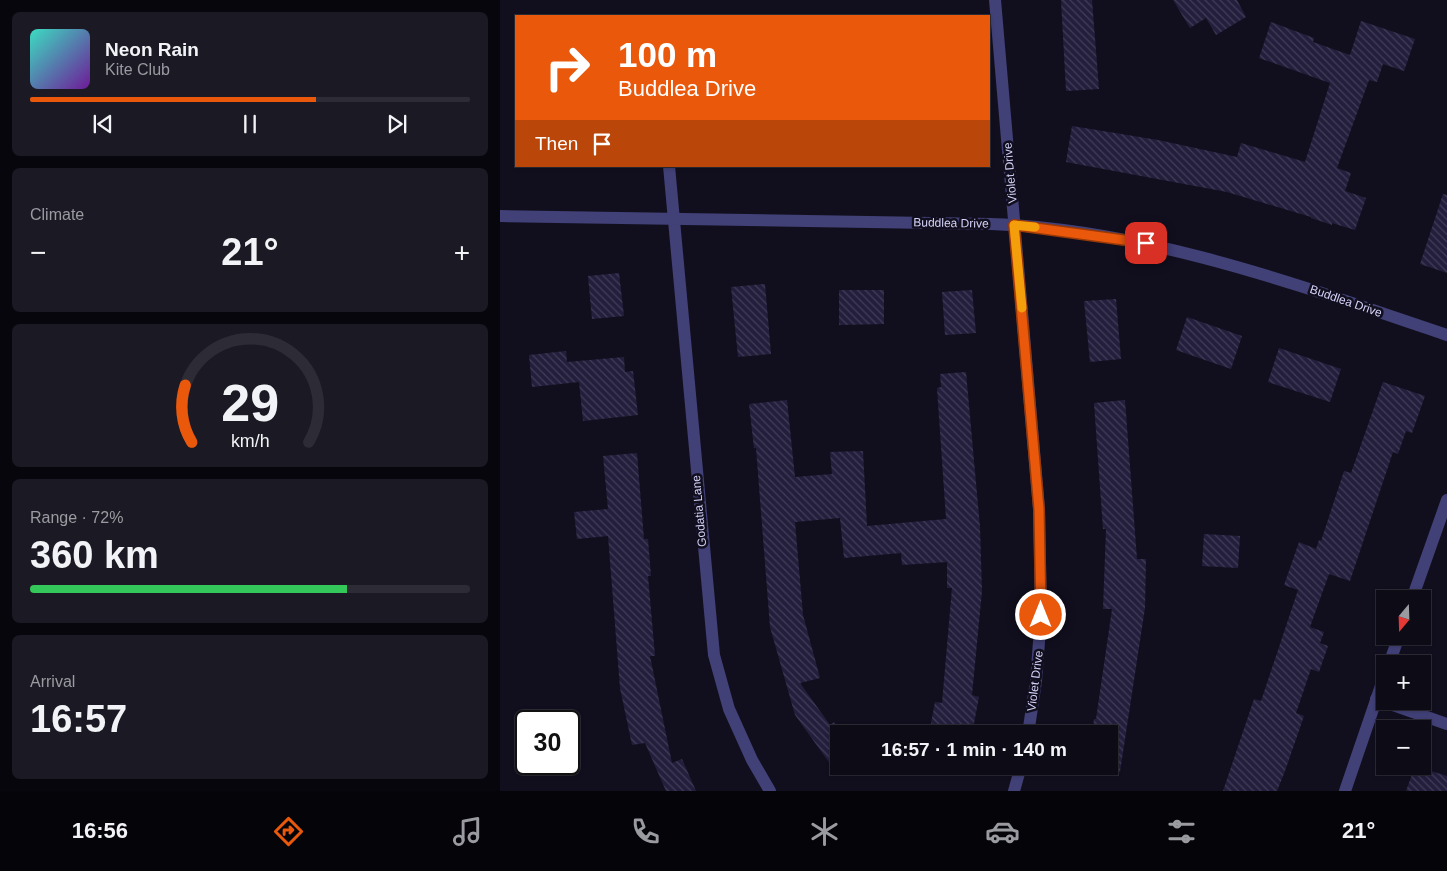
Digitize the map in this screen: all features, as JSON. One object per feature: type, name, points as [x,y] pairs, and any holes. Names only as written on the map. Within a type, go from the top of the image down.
[{"type":"street","name":"Violet Drive","points":[[995,0],[1039,509],[1041,624],[1029,725]]},
{"type":"street","name":"Godatia Lane","points":[[669,167],[714,655],[729,709],[752,760],[770,791]]},
{"type":"street","name":"Buddlea Drive","points":[[500,216],[1014,225],[1146,243],[1218,260],[1447,335]]},
{"type":"street","points":[[1415,590],[1447,500]]},
{"type":"street","points":[[1345,791],[1376,699]]},
{"type":"street","points":[[1407,710],[1447,724]]},
{"type":"street","points":[[1014,791],[1018,775]]},
{"type":"building","points":[[1061,0],[1092,0],[1099,89],[1066,91]]},
{"type":"building","points":[[1173,0],[1237,0],[1246,17],[1216,35],[1206,18],[1190,28]]},
{"type":"building","points":[[1361,21],[1415,39],[1404,71],[1383,64],[1377,82],[1369,80],[1337,168],[1351,173],[1345,191],[1366,198],[1355,230],[1332,223],[1332,225],[1227,192],[1066,162],[1072,126],[1158,140],[1237,157],[1241,143],[1305,162],[1330,83],[1259,58],[1271,22],[1314,38],[1313,42],[1350,55]]},
{"type":"building","points":[[1443,194],[1447,195],[1447,273],[1420,264]]},
{"type":"building","points":[[619,273],[624,316],[592,319],[588,276]]},
{"type":"building","points":[[765,284],[771,354],[738,357],[731,287]]},
{"type":"building","points":[[839,290],[884,290],[884,324],[839,325]]},
{"type":"building","points":[[972,290],[976,333],[945,335],[942,292]]},
{"type":"building","points":[[1116,299],[1121,359],[1090,362],[1084,301]]},
{"type":"building","points":[[1187,317],[1242,336],[1231,369],[1176,350]]},
{"type":"building","points":[[1279,348],[1341,369],[1330,402],[1268,382]]},
{"type":"building","points":[[566,351],[567,362],[624,357],[625,372],[633,371],[638,415],[583,421],[579,382],[532,387],[529,355]]},
{"type":"building","points":[[966,372],[980,527],[982,591],[972,695],[979,697],[974,725],[931,725],[935,702],[942,703],[952,588],[947,588],[947,562],[902,565],[901,553],[844,558],[840,518],[795,522],[803,615],[820,678],[800,683],[830,725],[830,764],[795,715],[770,627],[756,448],[754,448],[749,404],[787,400],[795,477],[832,474],[830,452],[863,451],[867,526],[946,519],[937,388],[941,387],[940,374]]},
{"type":"building","points":[[1383,382],[1425,396],[1412,433],[1406,431],[1398,454],[1393,452],[1350,581],[1329,574],[1310,627],[1324,632],[1320,643],[1328,646],[1319,672],[1311,669],[1296,713],[1304,716],[1285,771],[1277,791],[1223,791],[1254,699],[1261,701],[1298,590],[1284,585],[1299,542],[1316,549],[1319,540],[1321,541],[1344,471],[1351,473]]},
{"type":"building","points":[[1125,400],[1137,559],[1146,559],[1145,608],[1120,772],[1118,772],[1118,725],[1093,725],[1094,719],[1096,719],[1112,609],[1103,609],[1106,529],[1103,529],[1094,403]]},
{"type":"building","points":[[637,453],[644,539],[648,539],[651,576],[648,576],[655,656],[650,656],[672,763],[682,759],[696,791],[666,791],[645,743],[632,745],[620,688],[608,536],[577,539],[574,512],[608,509],[603,456]]},
{"type":"building","points":[[1204,534],[1240,536],[1238,568],[1202,566]]},
{"type":"building","points":[[1431,771],[1447,776],[1447,791],[1406,791],[1412,775],[1431,775]]},
{"type":"slow traffic","points":[[1022,308],[1014,225],[1035,227]]},
{"type":"route","points":[[1041,615],[1039,509],[1014,225],[1062,230],[1146,243]]}]
